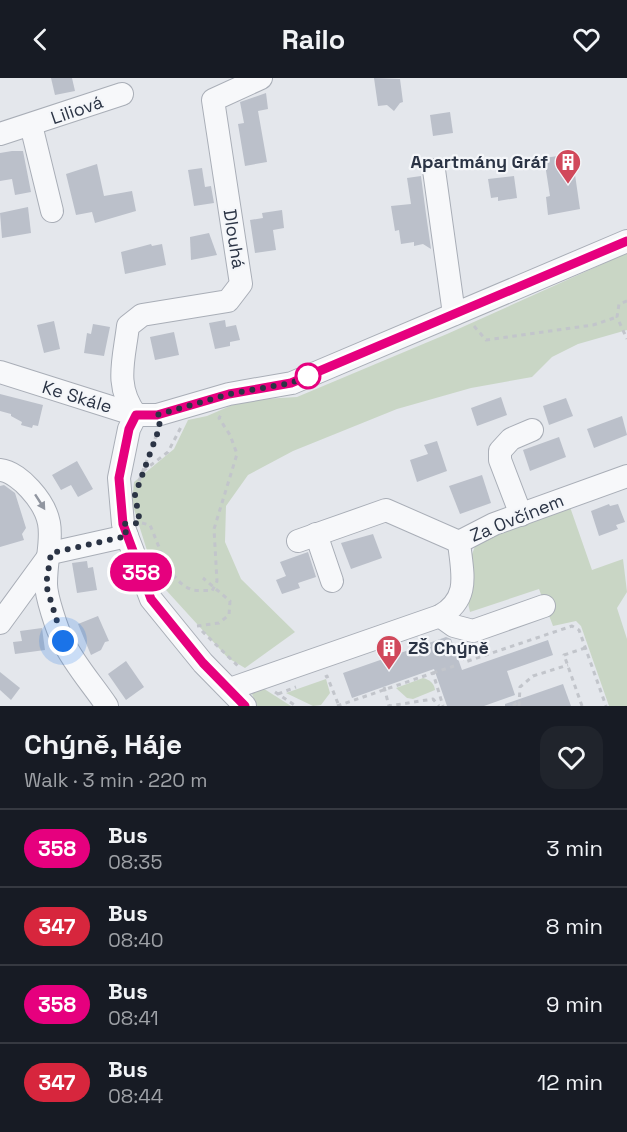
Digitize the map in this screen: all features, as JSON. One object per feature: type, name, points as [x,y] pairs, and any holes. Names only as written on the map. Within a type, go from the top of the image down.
[{"type":"street","name":"Dlouhá","points":[[146,415],[125,401],[121,388],[128,326],[142,315],[228,301],[241,284],[213,100],[261,78]]},
{"type":"street","name":"Liliová","points":[[0,134],[123,94]]},
{"type":"street","name":"Liliová","points":[[31,125],[52,211]]},
{"type":"street","points":[[434,170],[454,314]]},
{"type":"street","points":[[137,530],[123,524],[119,478],[129,429],[146,415],[229,394],[291,383],[627,241]]},
{"type":"street","name":"Ke Skále","points":[[0,372],[146,415]]},
{"type":"street","points":[[521,515],[500,460],[500,451],[511,439],[532,430]]},
{"type":"street","points":[[0,470],[7,471],[27,485],[43,503],[50,523],[51,553],[46,585],[63,641],[107,706]]},
{"type":"street","name":"Za Ovčínem","points":[[230,689],[447,621],[462,595],[459,542],[494,524],[627,476]]},
{"type":"street","points":[[332,581],[307,537],[386,510],[459,542]]},
{"type":"street","points":[[0,623],[51,553],[137,530]]},
{"type":"street","points":[[137,530],[151,599],[203,663],[245,706]]},
{"type":"street","points":[[447,621],[473,631],[544,606]]},
{"type":"path","points":[[627,301],[619,304],[617,317],[627,339]]},
{"type":"path","points":[[474,326],[486,340],[593,325],[617,317]]},
{"type":"path","points":[[138,513],[137,530],[150,525],[166,561],[182,585],[195,590],[212,591],[217,581],[214,529],[237,454],[230,435],[219,418],[225,412]]},
{"type":"path","points":[[137,487],[160,426],[146,415]]},
{"type":"path","points":[[142,472],[168,452],[185,420]]},
{"type":"path","points":[[203,578],[230,601],[229,615],[219,623],[195,624],[254,680]]},
{"type":"path","points":[[447,621],[465,663]]},
{"type":"path","points":[[459,664],[572,626],[579,630],[606,706]]},
{"type":"path","points":[[582,706],[564,655],[585,647]]},
{"type":"path","points":[[519,706],[520,687],[533,676],[568,665]]},
{"type":"path","points":[[327,676],[338,706],[384,688],[454,666]]},
{"type":"path","points":[[384,688],[389,706],[433,699],[441,706],[443,701],[433,673]]},
{"type":"path","points":[[278,694],[296,706]]},
{"type":"path","points":[[513,706],[519,700]]},
{"type":"green space","points":[[627,253],[627,330],[578,344],[552,357],[532,377],[471,388],[397,409],[293,451],[248,475],[226,506],[225,542],[241,579],[295,632],[245,668],[228,658],[156,579],[132,503],[134,482],[174,449],[188,420],[207,416],[244,400],[297,397],[447,334]]},
{"type":"green space","points":[[570,507],[592,570],[623,559],[627,592],[617,608],[627,639],[627,706],[609,706],[581,626],[576,621],[553,626],[539,589],[470,612],[467,594],[468,575],[471,557],[478,540]]},
{"type":"green space","points":[[423,678],[434,685],[435,690],[413,699],[407,698],[396,688]]},
{"type":"green space","points":[[326,679],[330,693],[321,705],[313,706],[286,693]]},
{"type":"green space","points":[[258,685],[291,706],[257,706],[252,694]]},
{"type":"building","points":[[51,78],[72,78],[75,91],[55,95]]},
{"type":"building","points":[[374,78],[400,79],[403,102],[394,111],[387,105],[378,106]]},
{"type":"building","points":[[266,93],[268,109],[258,111],[267,162],[245,166],[238,124],[244,123],[240,102]]},
{"type":"building","points":[[450,112],[453,133],[433,136],[430,115]]},
{"type":"building","points":[[23,151],[31,192],[15,195],[12,179],[0,181],[0,153]]},
{"type":"building","name":"Apartmány Gráf","points":[[572,154],[580,209],[548,215],[546,197],[550,196],[544,158]]},
{"type":"building","points":[[97,164],[104,196],[132,191],[136,211],[95,223],[92,212],[76,215],[66,174]]},
{"type":"building","points":[[202,168],[205,187],[211,186],[214,203],[194,206],[188,170]]},
{"type":"building","points":[[421,176],[431,249],[423,244],[414,246],[414,242],[401,244],[399,230],[395,231],[391,206],[411,204],[407,178]]},
{"type":"building","points":[[514,176],[517,198],[498,201],[498,197],[491,198],[488,179]]},
{"type":"building","points":[[28,207],[31,233],[2,238],[0,213]]},
{"type":"building","points":[[282,210],[284,228],[273,230],[276,250],[255,253],[250,220],[263,218],[262,213]]},
{"type":"building","points":[[209,233],[217,255],[191,260],[190,237]]},
{"type":"building","points":[[151,244],[152,246],[162,244],[166,265],[125,274],[121,252]]},
{"type":"building","points":[[225,320],[226,327],[236,325],[240,340],[230,342],[230,346],[215,349],[209,323]]},
{"type":"building","points":[[54,321],[60,349],[44,353],[37,325]]},
{"type":"building","points":[[93,324],[110,327],[104,356],[84,353],[87,333],[91,334]]},
{"type":"building","points":[[174,332],[179,355],[155,360],[150,337]]},
{"type":"building","points":[[0,394],[43,405],[38,426],[33,425],[32,428],[21,425],[22,422],[11,414],[0,411]]},
{"type":"building","points":[[501,397],[507,415],[477,426],[471,408]]},
{"type":"building","points":[[566,398],[573,416],[549,425],[543,406]]},
{"type":"building","points":[[622,416],[627,435],[594,448],[587,429]]},
{"type":"building","points":[[559,437],[566,457],[530,471],[523,450]]},
{"type":"building","points":[[437,441],[447,471],[417,482],[410,460],[428,454],[424,445]]},
{"type":"building","points":[[77,461],[93,489],[78,497],[71,485],[61,490],[52,475]]},
{"type":"building","points":[[482,475],[491,503],[460,514],[449,486]]},
{"type":"building","points":[[4,485],[15,493],[26,528],[22,534],[24,540],[0,547],[0,486]]},
{"type":"building","points":[[609,504],[610,506],[618,504],[625,522],[616,525],[618,529],[599,536],[591,511]]},
{"type":"building","points":[[373,534],[382,558],[351,569],[341,543]]},
{"type":"building","points":[[308,552],[316,577],[298,583],[300,588],[282,594],[276,580],[286,576],[280,562]]},
{"type":"building","points":[[87,561],[88,568],[93,567],[97,590],[77,593],[72,563]]},
{"type":"building","points":[[98,616],[109,641],[105,642],[101,650],[91,655],[78,624]]},
{"type":"building","points":[[42,628],[45,650],[15,654],[13,642],[22,641],[20,631]]},
{"type":"building","name":"ZŠ Chýně","points":[[446,637],[451,639],[462,670],[548,640],[553,655],[507,671],[515,695],[484,706],[447,706],[434,669],[352,698],[343,673]]},
{"type":"building","points":[[126,661],[144,687],[126,700],[108,674]]},
{"type":"building","points":[[0,672],[20,688],[11,700],[0,690]]},
{"type":"building","name":"ZŠ Chýně","points":[[563,684],[571,706],[505,706],[505,704]]},
{"type":"bus line","name":"358","points":[[245,706],[203,663],[151,599],[127,536],[123,524],[119,478],[129,429],[136,415],[157,415],[229,394],[291,383],[336,366],[627,241]]},
{"type":"place","name":"Apartmány Gráf","points":[[568,185]]},
{"type":"place","name":"ZŠ Chýně","points":[[389,671]]},
{"type":"route","points":[[63,641],[46,585],[51,553],[127,536],[123,524],[140,523],[135,495],[160,426],[157,415],[229,394],[291,383],[314,374],[308,376]]}]
